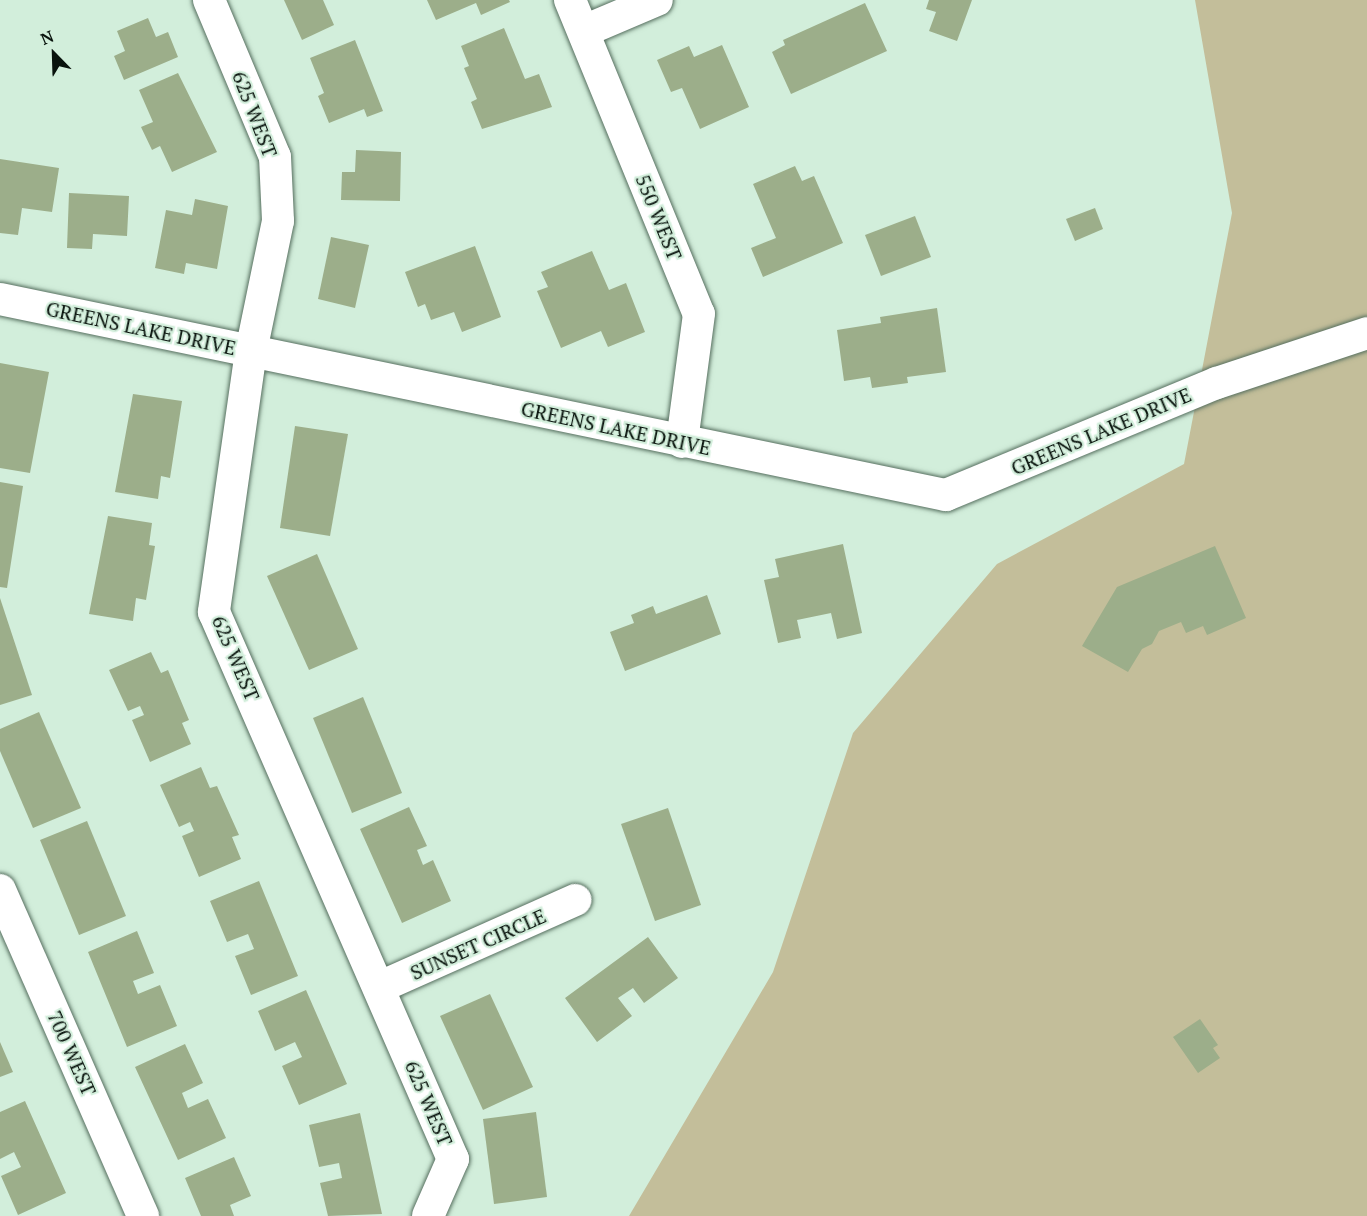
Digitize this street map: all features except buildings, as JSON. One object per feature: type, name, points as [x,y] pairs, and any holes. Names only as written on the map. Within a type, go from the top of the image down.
[{"type":"street","name":"625 WEST","points":[[209,0],[275,157],[278,221],[251,351],[214,612],[380,987],[453,1159],[428,1216]]},
{"type":"street","name":"550 WEST","points":[[570,0],[699,314],[682,442]]},
{"type":"street","points":[[584,31],[657,0]]},
{"type":"street","name":"GREENS LAKE DRIVE","points":[[0,299],[946,495],[1217,383],[1367,333]]},
{"type":"street","name":"700 WEST","points":[[0,890],[143,1216]]},
{"type":"street","name":"SUNSET CIRCLE","points":[[380,987],[575,900]]},
{"type":"shaded area","points":[[1195,0],[1367,0],[1367,1216],[629,1216],[773,972],[853,733],[997,564],[1184,464],[1232,213]]}]
